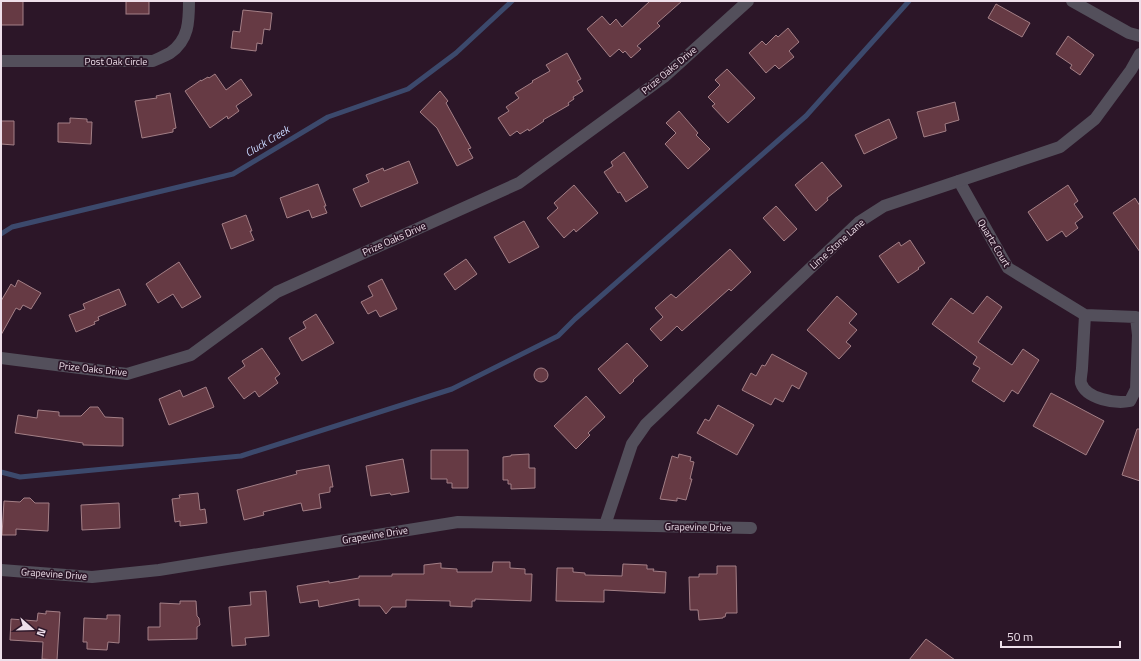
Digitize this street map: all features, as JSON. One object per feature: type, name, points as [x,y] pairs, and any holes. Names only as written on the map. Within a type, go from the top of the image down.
[{"type":"street","name":"Post Oak Circle","points":[[1,61],[153,61],[171,52],[185,37],[189,16],[189,1]]},
{"type":"street","name":"Prize Oaks Drive","points":[[1,358],[127,374],[191,355],[277,292],[519,183],[664,77],[748,1]]},
{"type":"street","points":[[1072,1],[1129,33],[1140,36]]},
{"type":"street","name":"Lime Stone Lane","points":[[605,525],[632,444],[646,424],[859,222],[884,206],[1060,147],[1095,119],[1131,70],[1140,54]]},
{"type":"street","name":"Quartz Court","points":[[959,182],[1008,268],[1085,315]]},
{"type":"street","points":[[1085,315],[1136,317],[1138,335],[1136,389],[1130,401],[1124,403],[1098,398],[1087,392],[1081,383],[1085,315]]},
{"type":"street","name":"Grapevine Drive","points":[[1,570],[92,577],[159,570],[458,522],[751,528]]},
{"type":"building","points":[[1,1],[23,1],[23,25],[1,25]]},
{"type":"building","points":[[126,1],[149,1],[149,14],[126,14]]},
{"type":"building","points":[[650,1],[682,1],[657,23],[660,26],[637,46],[641,49],[631,58],[625,51],[623,53],[619,49],[610,57],[587,29],[602,16],[610,25],[616,19],[622,27]]},
{"type":"building","points":[[996,4],[1030,23],[1022,37],[988,18]]},
{"type":"building","points":[[243,10],[272,13],[270,30],[264,29],[262,44],[257,43],[256,51],[231,48],[233,31],[240,32]]},
{"type":"building","points":[[788,28],[799,42],[789,51],[794,57],[779,69],[775,65],[766,73],[749,53],[762,41],[766,45],[776,35],[778,37]]},
{"type":"building","points":[[1068,36],[1094,55],[1080,75],[1070,68],[1072,65],[1056,54]]},
{"type":"building","points":[[567,53],[581,79],[577,81],[583,91],[573,97],[574,99],[568,103],[569,105],[543,120],[544,121],[529,131],[528,129],[520,134],[517,131],[510,136],[498,118],[509,111],[506,107],[519,98],[515,93],[550,71],[546,65]]},
{"type":"building","points":[[727,69],[755,98],[728,123],[712,106],[715,104],[708,97],[720,85],[715,80]]},
{"type":"building","points":[[215,74],[226,90],[241,79],[252,95],[236,106],[239,111],[228,119],[227,116],[210,128],[185,91],[201,80],[208,77],[209,78]]},
{"type":"building","points":[[440,91],[448,101],[446,103],[471,148],[468,149],[473,158],[457,166],[437,128],[420,112]]},
{"type":"building","points":[[170,93],[176,128],[173,129],[173,132],[142,138],[135,101],[157,98],[156,96]]},
{"type":"building","points":[[955,102],[959,120],[945,124],[946,131],[924,137],[917,112]]},
{"type":"building","points":[[679,111],[698,133],[696,135],[710,149],[688,169],[665,144],[676,133],[666,123]]},
{"type":"building","points":[[70,118],[87,119],[87,122],[92,122],[91,144],[58,142],[58,123],[70,123]]},
{"type":"building","points":[[889,119],[897,138],[864,154],[855,135]]},
{"type":"building","points":[[1,121],[14,121],[14,145],[1,144]]},
{"type":"building","points":[[624,152],[648,187],[626,202],[604,172],[613,166],[611,162]]},
{"type":"building","points":[[409,161],[418,183],[361,207],[353,189],[369,182],[366,175],[383,168],[384,171]]},
{"type":"building","points":[[822,162],[842,186],[827,198],[828,200],[816,211],[795,185]]},
{"type":"building","points":[[318,184],[327,213],[312,218],[309,210],[287,218],[280,198]]},
{"type":"building","points":[[574,185],[598,213],[576,232],[574,229],[564,238],[547,218],[558,208],[554,203]]},
{"type":"building","points":[[1068,185],[1078,201],[1074,204],[1083,217],[1075,223],[1078,228],[1066,237],[1062,231],[1047,241],[1028,212]]},
{"type":"building","points":[[1135,198],[1140,206],[1140,252],[1113,213]]},
{"type":"building","points":[[776,206],[797,229],[784,241],[763,218]]},
{"type":"building","points":[[246,215],[254,240],[231,249],[222,224]]},
{"type":"building","points":[[524,221],[539,247],[509,263],[494,237]]},
{"type":"building","points":[[910,240],[925,263],[918,268],[919,269],[898,283],[879,256],[899,242],[901,246]]},
{"type":"building","points":[[730,249],[751,272],[731,291],[729,289],[682,331],[677,326],[661,341],[650,329],[663,317],[655,308],[671,294],[676,298]]},
{"type":"building","points":[[466,259],[477,274],[455,290],[444,274]]},
{"type":"building","points":[[179,262],[201,297],[182,308],[173,294],[158,303],[146,284]]},
{"type":"building","points":[[382,279],[397,309],[380,317],[376,310],[368,314],[361,302],[373,296],[368,286]]},
{"type":"building","points":[[18,280],[41,293],[31,309],[23,305],[20,310],[16,308],[1,335],[1,301],[11,284],[15,287]]},
{"type":"building","points":[[119,289],[126,305],[98,317],[99,320],[94,322],[95,324],[76,332],[69,315],[85,309],[83,304]]},
{"type":"building","points":[[837,296],[857,314],[849,323],[857,330],[846,342],[851,346],[839,359],[807,330]]},
{"type":"building","points":[[987,296],[1002,307],[978,342],[1012,365],[1023,349],[1039,360],[1018,394],[1012,390],[1004,402],[972,381],[980,368],[973,364],[977,357],[932,324],[951,298],[973,314]]},
{"type":"building","points":[[316,314],[334,343],[302,361],[289,338],[306,328],[303,322]]},
{"type":"building","points":[[627,343],[648,366],[620,394],[598,369]]},
{"type":"building","points":[[262,348],[280,374],[275,378],[278,383],[259,397],[255,391],[244,399],[228,378],[245,366],[242,361]]},
{"type":"building","points":[[772,354],[807,373],[799,389],[792,385],[783,402],[775,398],[771,405],[742,390],[751,373],[756,376],[762,365],[765,366]]},
{"type":"building","points":[[541,368],[546,370],[548,375],[546,380],[541,382],[536,380],[534,375],[536,370]]},
{"type":"building","points":[[206,387],[214,407],[169,425],[159,399],[180,390],[183,397]]},
{"type":"building","points":[[1051,393],[1104,421],[1086,455],[1033,426]]},
{"type":"building","points":[[586,396],[605,417],[588,433],[590,435],[576,449],[554,426]]},
{"type":"building","points":[[718,405],[754,425],[737,455],[697,433],[705,419],[709,421]]},
{"type":"building","points":[[90,407],[98,407],[105,417],[123,418],[123,446],[83,445],[83,443],[15,433],[18,415],[37,418],[38,410],[59,412],[59,416],[81,416]]},
{"type":"building","points":[[1137,429],[1140,429],[1140,481],[1122,475]]},
{"type":"building","points":[[431,450],[468,450],[468,488],[452,488],[452,483],[447,483],[447,479],[431,479]]},
{"type":"building","points":[[529,454],[529,468],[535,468],[535,488],[511,489],[511,484],[508,484],[508,480],[503,480],[503,457]]},
{"type":"building","points":[[679,454],[691,457],[690,461],[694,462],[690,479],[692,479],[686,500],[677,498],[677,501],[660,499],[672,456],[678,458]]},
{"type":"building","points":[[403,459],[409,492],[371,496],[366,466]]},
{"type":"building","points":[[329,465],[333,487],[330,487],[330,492],[319,494],[321,508],[303,511],[301,503],[263,512],[264,515],[244,520],[237,490],[297,474],[296,471]]},
{"type":"building","points":[[198,493],[200,510],[205,509],[207,523],[180,526],[180,521],[175,522],[172,499],[180,498],[179,495]]},
{"type":"building","points":[[24,498],[30,498],[35,503],[49,503],[48,531],[16,529],[16,535],[2,535],[4,501],[20,502]]},
{"type":"building","points":[[119,503],[120,528],[82,530],[81,505]]},
{"type":"building","points":[[493,562],[510,562],[510,568],[525,569],[525,574],[532,574],[531,601],[475,599],[475,601],[472,601],[472,607],[450,606],[450,601],[406,600],[406,607],[392,607],[386,614],[380,606],[359,606],[359,599],[319,607],[318,600],[300,603],[297,586],[329,581],[329,583],[359,578],[359,576],[424,574],[424,565],[441,563],[441,568],[457,569],[457,572],[492,572]]},
{"type":"building","points":[[623,564],[647,565],[647,569],[666,572],[665,593],[604,590],[604,602],[556,601],[557,568],[573,568],[573,572],[585,573],[585,575],[622,576]]},
{"type":"building","points":[[717,566],[736,566],[737,613],[726,613],[725,617],[723,618],[699,620],[698,610],[690,610],[689,577],[699,577],[699,574],[717,574]]},
{"type":"building","points":[[266,591],[269,636],[245,638],[246,645],[232,646],[229,607],[251,605],[250,592]]},
{"type":"building","points":[[180,601],[196,601],[197,616],[199,618],[200,625],[197,627],[197,639],[148,640],[148,627],[160,627],[160,603],[180,604]]},
{"type":"building","points":[[46,611],[60,612],[57,660],[42,659],[43,642],[10,640],[11,619],[37,621],[38,613],[46,614]]},
{"type":"building","points":[[107,615],[120,615],[119,643],[108,642],[107,650],[87,649],[87,642],[83,642],[84,618],[107,619]]},
{"type":"building","points":[[926,639],[955,660],[909,660]]},
{"type":"waterway","name":"Cluck Creek","points":[[1,234],[12,227],[233,174],[328,117],[408,89],[456,53],[512,1]]},
{"type":"waterway","points":[[1,472],[20,477],[241,456],[452,389],[558,336],[575,319],[806,116],[909,1]]}]
